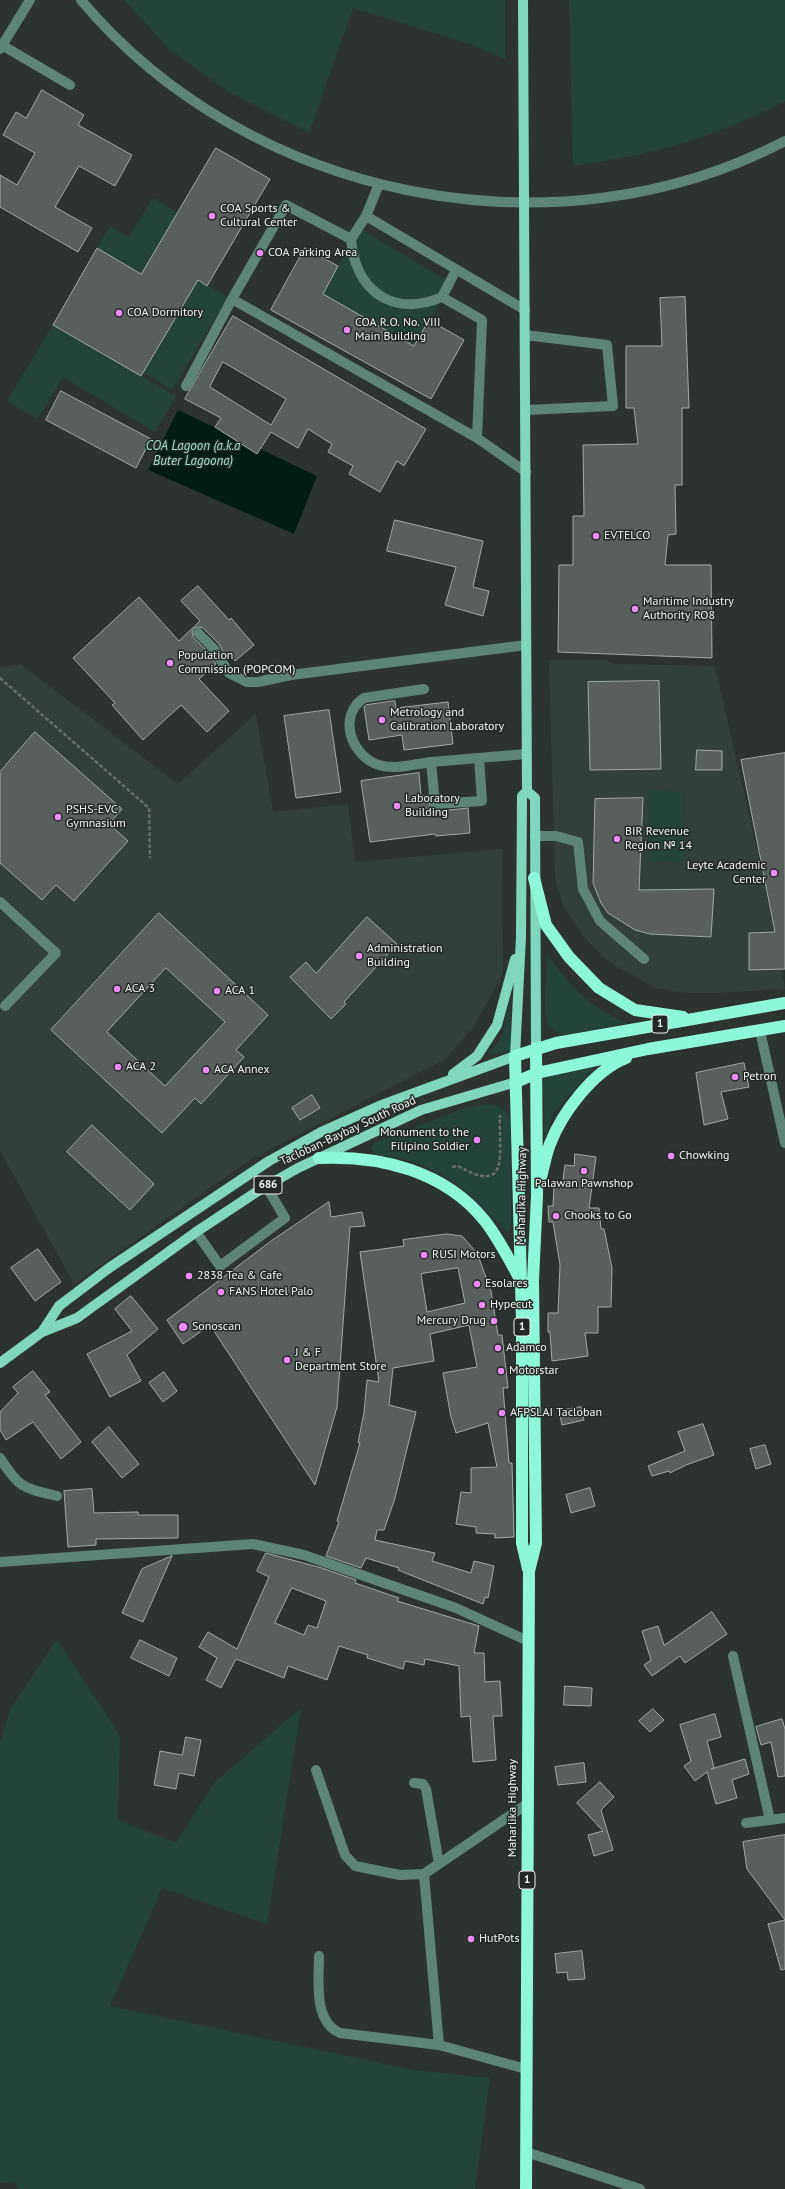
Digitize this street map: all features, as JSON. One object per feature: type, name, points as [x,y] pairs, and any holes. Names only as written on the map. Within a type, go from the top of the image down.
[{"type":"highway","points":[[534,878],[546,925],[569,957],[599,988],[635,1010],[693,1018]]},
{"type":"highway","name":"1","points":[[536,1048],[693,1018],[785,1003]]},
{"type":"highway","name":"1","points":[[537,1073],[648,1049],[785,1026]]},
{"type":"highway","points":[[516,1056],[536,1048]]},
{"type":"highway","name":"Maharlika Highway","points":[[526,2189],[529,1571],[536,1542],[533,1280],[536,1196],[536,1048]]},
{"type":"highway","name":"1","points":[[536,1196],[550,1145],[571,1106],[592,1082],[619,1061],[648,1049]]},
{"type":"highway","name":"Maharlika Highway","points":[[516,1056],[522,1283],[522,1543],[529,1571]]},
{"type":"highway","points":[[516,1082],[537,1073]]},
{"type":"highway","name":"686","points":[[319,1158],[349,1156],[404,1167],[432,1177],[458,1195],[484,1220],[502,1247],[522,1283]]},
{"type":"main road","name":"686","points":[[523,0],[526,203],[526,754],[527,791],[534,798],[536,1048]]},
{"type":"main road","name":"686","points":[[445,1080],[516,1056],[521,938],[522,796],[527,791]]},
{"type":"main road","name":"686","points":[[445,1080],[477,1056],[498,1025],[521,938]]},
{"type":"main road","name":"Tacloban-Baybay South Road","points":[[42,1332],[59,1306],[109,1268],[245,1176],[321,1132],[445,1080]]},
{"type":"main road","name":"Tacloban-Baybay South Road","points":[[0,1363],[42,1332],[77,1318],[196,1232],[266,1186],[298,1168],[421,1110],[516,1082]]},
{"type":"street","points":[[30,0],[1,46],[70,85]]},
{"type":"street","points":[[80,0],[124,45],[161,77],[201,105],[243,131],[287,152],[332,170],[379,184],[434,196],[476,201],[526,203],[577,201],[627,194],[676,183],[725,168],[785,141]]},
{"type":"street","points":[[379,184],[366,216],[351,239],[355,266],[363,280],[378,296],[400,302],[419,304],[442,297],[456,270]]},
{"type":"street","points":[[186,386],[232,299],[286,205],[351,239]]},
{"type":"street","points":[[366,216],[525,310]]},
{"type":"street","points":[[442,297],[482,320],[477,438]]},
{"type":"street","points":[[232,299],[477,438],[526,472]]},
{"type":"street","points":[[525,335],[607,345],[613,406],[526,410]]},
{"type":"street","points":[[198,633],[214,649],[229,673],[247,682],[258,682],[291,675],[526,645]]},
{"type":"street","points":[[424,689],[364,698],[356,704],[349,716],[349,729],[353,742],[363,756],[381,765],[526,754]]},
{"type":"street","points":[[431,762],[435,804],[482,801],[478,758]]},
{"type":"street","points":[[534,836],[556,836],[578,842],[583,889],[600,921],[644,959]]},
{"type":"street","points":[[0,902],[56,953],[5,1006]]},
{"type":"street","points":[[760,1031],[785,1143]]},
{"type":"street","points":[[196,1232],[220,1266],[285,1218],[266,1186]]},
{"type":"street","points":[[0,1458],[10,1475],[26,1489],[57,1496]]},
{"type":"street","points":[[0,1562],[253,1544],[304,1555],[456,1608],[528,1641]]},
{"type":"street","points":[[733,1656],[770,1820]]},
{"type":"street","points":[[316,1770],[345,1855],[355,1866],[400,1875],[424,1874],[527,1804]]},
{"type":"street","points":[[414,1783],[423,1784],[426,1789],[439,1864]]},
{"type":"street","points":[[746,1823],[785,1818]]},
{"type":"street","points":[[424,1874],[439,2045]]},
{"type":"street","points":[[319,1956],[320,2000],[324,2020],[331,2029],[340,2032],[439,2045],[526,2069]]},
{"type":"street","points":[[526,2152],[640,2189]]},
{"type":"path","points":[[0,678],[149,808],[150,858]]},
{"type":"path","points":[[452,1168],[458,1166],[470,1173],[483,1176],[489,1176],[497,1172],[500,1164],[500,1113]]},
{"type":"shaded area","points":[[124,0],[505,0],[505,59],[470,44],[353,8],[309,133],[227,91],[169,49]]},
{"type":"shaded area","points":[[569,0],[785,0],[785,101],[733,125],[682,143],[602,162],[573,166]]},
{"type":"shaded area","points":[[153,198],[178,213],[198,280],[228,297],[172,390],[143,372],[186,300],[97,248],[110,226],[129,237]]},
{"type":"shaded area","points":[[359,228],[451,283],[414,346],[322,294]]},
{"type":"shaded area","points":[[53,325],[176,396],[155,432],[63,377],[38,419],[7,401]]},
{"type":"shaded area","points":[[549,660],[607,660],[615,664],[715,666],[763,876],[785,989],[716,993],[686,993],[659,989],[617,967],[602,956],[582,934],[563,905],[555,878]]},
{"type":"shaded area","points":[[20,664],[178,784],[256,714],[273,812],[348,804],[355,862],[502,849],[503,973],[473,1028],[444,1060],[251,1159],[74,1284],[0,1151],[0,667]]},
{"type":"shaded area","points":[[649,790],[685,792],[683,863],[648,861]]},
{"type":"shaded area","points":[[547,953],[563,975],[591,1003],[602,1011],[627,1023],[567,1035],[552,1029],[548,1025],[545,1012]]},
{"type":"shaded area","points":[[509,1004],[512,1051],[490,1055],[488,1053],[502,1038]]},
{"type":"shaded area","points":[[595,1066],[554,1112],[545,1137],[543,1081],[547,1077]]},
{"type":"shaded area","points":[[486,1104],[501,1108],[506,1112],[510,1120],[511,1222],[510,1230],[507,1232],[475,1200],[454,1182],[429,1168],[408,1160],[374,1153],[371,1148],[374,1143],[465,1108]]},
{"type":"shaded area","points":[[57,1639],[120,1736],[118,1820],[176,1843],[214,1783],[301,1708],[267,1924],[162,1888],[110,2006],[414,2070],[490,2078],[475,2189],[19,2189],[15,2182],[0,2183],[0,1743],[11,1708]]},
{"type":"water","name":"COA Lagoon (a.k.a Buter Lagoona)","points":[[178,410],[317,476],[294,534],[148,470]]},
{"type":"building","points":[[42,90],[84,115],[78,125],[132,155],[115,186],[79,166],[55,207],[92,228],[78,252],[0,207],[0,175],[17,185],[35,153],[3,135],[16,112],[26,118]]},
{"type":"building","points":[[216,148],[270,179],[207,286],[198,280],[141,376],[53,325],[97,248],[141,274]]},
{"type":"building","name":"COA R.O. No. VIII Main Building","points":[[305,248],[338,266],[323,294],[414,346],[429,320],[464,340],[431,399],[271,310]]},
{"type":"building","points":[[685,297],[689,408],[682,408],[682,485],[675,485],[676,534],[668,535],[665,565],[711,565],[712,658],[558,652],[559,565],[573,565],[573,516],[584,516],[583,445],[638,444],[634,408],[626,408],[626,346],[662,346],[660,298]]},
{"type":"building","points":[[233,316],[426,429],[404,466],[397,461],[380,492],[349,474],[353,466],[328,452],[332,444],[308,429],[298,448],[271,432],[257,454],[215,427],[221,418],[185,399]],"holes":[[[223,362],[286,399],[271,425],[210,387]]]},
{"type":"building","points":[[61,391],[151,439],[136,468],[46,420]]},
{"type":"building","points":[[395,520],[483,541],[473,587],[489,591],[483,616],[445,605],[456,567],[387,551]]},
{"type":"building","points":[[198,586],[229,620],[231,618],[254,645],[235,661],[228,652],[225,655],[219,644],[203,628],[194,628],[192,632],[193,637],[209,653],[216,664],[199,679],[229,711],[207,732],[181,705],[143,740],[112,705],[115,703],[73,658],[139,597],[179,641],[200,621],[181,601]]},
{"type":"building","points":[[659,681],[661,769],[590,770],[588,682]]},
{"type":"building","points":[[395,701],[396,708],[448,702],[453,744],[404,750],[402,735],[369,740],[364,707],[366,705]]},
{"type":"building","points":[[329,710],[341,792],[296,798],[284,716]]},
{"type":"building","name":"PSHS-EVC Gymnasium","points":[[35,732],[122,809],[109,824],[128,841],[74,901],[56,885],[42,900],[0,863],[0,772]]},
{"type":"building","points":[[697,750],[722,751],[722,770],[696,770]]},
{"type":"building","name":"Leyte Academic Center","points":[[785,753],[785,969],[749,970],[749,933],[775,932],[741,760]]},
{"type":"building","name":"Laboratory Building","points":[[419,773],[421,796],[428,795],[431,812],[468,808],[470,833],[436,836],[435,834],[370,842],[361,781]]},
{"type":"building","name":"BIR Revenue Region № 14","points":[[643,798],[639,890],[714,889],[711,937],[650,934],[635,930],[608,913],[601,903],[593,883],[595,799]]},
{"type":"building","points":[[159,913],[268,1015],[236,1050],[244,1057],[201,1104],[195,1098],[162,1133],[51,1030]],"holes":[[[166,968],[225,1022],[165,1086],[107,1032]]]},
{"type":"building","name":"Administration Building","points":[[367,917],[397,944],[344,1002],[346,1004],[331,1019],[290,977],[306,962],[316,973]]},
{"type":"building","points":[[744,1063],[749,1087],[721,1092],[728,1119],[704,1125],[696,1073]]},
{"type":"building","points":[[312,1095],[320,1108],[300,1120],[292,1108]]},
{"type":"building","points":[[92,1125],[154,1184],[130,1210],[67,1152]]},
{"type":"building","points":[[575,1154],[596,1157],[589,1208],[599,1208],[601,1229],[604,1229],[612,1268],[611,1307],[598,1307],[598,1333],[585,1333],[588,1356],[552,1361],[550,1332],[548,1332],[548,1313],[558,1313],[560,1265],[553,1222],[549,1222],[548,1206],[553,1206],[554,1186],[562,1187],[565,1165],[574,1166]]},
{"type":"building","name":"J & F Department Store","points":[[329,1202],[331,1217],[362,1212],[365,1226],[350,1227],[337,1407],[315,1485],[210,1325],[183,1344],[167,1320],[271,1241]]},
{"type":"building","points":[[447,1234],[462,1236],[477,1253],[491,1291],[498,1335],[502,1335],[508,1388],[503,1388],[509,1463],[512,1463],[514,1537],[495,1538],[495,1534],[476,1533],[476,1527],[456,1524],[461,1492],[471,1493],[471,1468],[497,1467],[488,1423],[456,1433],[451,1417],[443,1373],[477,1367],[469,1325],[430,1334],[434,1361],[393,1368],[389,1405],[416,1412],[395,1498],[384,1530],[377,1530],[375,1540],[435,1553],[432,1561],[471,1573],[474,1561],[494,1566],[488,1598],[485,1597],[483,1604],[398,1570],[399,1568],[366,1558],[361,1568],[326,1556],[339,1522],[337,1521],[360,1443],[358,1443],[364,1412],[367,1380],[379,1382],[360,1252],[404,1246],[403,1240]],"holes":[[[458,1268],[465,1303],[427,1312],[421,1274]]]},
{"type":"building","points":[[38,1249],[61,1282],[35,1301],[11,1268]]},
{"type":"building","points":[[131,1296],[158,1329],[127,1355],[141,1381],[110,1397],[87,1354],[132,1331],[115,1309]]},
{"type":"building","points":[[33,1371],[50,1392],[45,1395],[81,1442],[61,1459],[33,1422],[6,1440],[0,1430],[0,1412],[18,1393],[13,1387]]},
{"type":"building","points":[[164,1372],[177,1391],[163,1402],[149,1383]]},
{"type":"building","points":[[581,1407],[584,1420],[562,1425],[559,1411]]},
{"type":"building","points":[[703,1424],[714,1455],[686,1465],[670,1473],[669,1471],[652,1476],[648,1466],[685,1451],[678,1432]]},
{"type":"building","points":[[109,1427],[139,1464],[122,1478],[92,1442]]},
{"type":"building","points":[[765,1445],[771,1464],[756,1469],[750,1449]]},
{"type":"building","points":[[590,1488],[595,1506],[571,1513],[566,1495]]},
{"type":"building","points":[[92,1489],[94,1513],[138,1512],[138,1515],[178,1515],[178,1538],[96,1539],[96,1545],[68,1547],[64,1491]]},
{"type":"building","points":[[266,1553],[322,1568],[356,1580],[355,1583],[399,1598],[397,1601],[479,1626],[474,1653],[484,1653],[485,1682],[500,1681],[502,1716],[493,1716],[496,1760],[473,1762],[470,1716],[461,1717],[459,1666],[425,1659],[424,1665],[405,1661],[403,1669],[367,1658],[368,1655],[339,1646],[327,1680],[288,1666],[284,1678],[236,1659],[221,1688],[206,1680],[217,1658],[199,1647],[208,1632],[237,1649],[269,1577],[257,1571]],"holes":[[[292,1588],[326,1601],[317,1628],[308,1625],[304,1635],[275,1623]]]},
{"type":"building","points":[[172,1556],[143,1622],[122,1613],[142,1569]]},
{"type":"building","points":[[712,1612],[727,1634],[685,1663],[680,1656],[652,1676],[644,1665],[651,1660],[642,1631],[658,1626],[664,1645]]},
{"type":"building","points":[[140,1640],[177,1658],[169,1676],[131,1658]]},
{"type":"building","points":[[565,1686],[592,1688],[591,1706],[564,1705]]},
{"type":"building","points":[[653,1709],[664,1720],[650,1732],[639,1721]]},
{"type":"building","points":[[715,1714],[721,1737],[707,1741],[714,1767],[711,1769],[745,1759],[749,1774],[732,1780],[737,1798],[716,1804],[707,1772],[695,1781],[684,1766],[691,1761],[680,1725]]},
{"type":"building","points":[[782,1719],[785,1729],[785,1776],[778,1777],[771,1742],[761,1745],[756,1727]]},
{"type":"building","points":[[186,1737],[201,1740],[194,1776],[179,1773],[176,1789],[154,1785],[160,1751],[182,1755]]},
{"type":"building","points":[[584,1763],[586,1782],[558,1785],[555,1767]]},
{"type":"building","points":[[600,1782],[614,1797],[601,1810],[613,1850],[594,1856],[588,1835],[603,1831],[577,1803]]},
{"type":"building","points":[[785,1835],[785,1920],[747,1869],[743,1842]]},
{"type":"building","points":[[785,1920],[785,1969],[781,1970],[768,1924]]},
{"type":"building","points":[[582,1951],[585,1979],[568,1980],[567,1972],[557,1973],[555,1954]]},
{"type":"place","name":"COA Sports & Cultural Center","points":[[212,216]]},
{"type":"place","name":"COA Parking Area","points":[[260,253]]},
{"type":"place","name":"COA Dormitory","points":[[119,313]]},
{"type":"place","name":"COA R.O. No. VIII Main Building","points":[[347,330]]},
{"type":"place","name":"EVTELCO","points":[[596,536]]},
{"type":"place","name":"Maritime Industry Authority RO8","points":[[635,609]]},
{"type":"place","name":"Population Commission (POPCOM)","points":[[170,663]]},
{"type":"place","name":"Metrology and Calibration Laboratory","points":[[382,720]]},
{"type":"place","name":"Laboratory Building","points":[[397,806]]},
{"type":"place","name":"PSHS-EVC Gymnasium","points":[[58,817]]},
{"type":"place","name":"BIR Revenue Region № 14","points":[[617,839]]},
{"type":"place","name":"Leyte Academic Center","points":[[774,873]]},
{"type":"place","name":"Administration Building","points":[[359,956]]},
{"type":"place","name":"ACA 3","points":[[117,989]]},
{"type":"place","name":"ACA 1","points":[[217,991]]},
{"type":"place","name":"ACA 2","points":[[118,1067]]},
{"type":"place","name":"ACA Annex","points":[[206,1070]]},
{"type":"place","name":"Petron","points":[[735,1077]]},
{"type":"place","name":"Monument to the Filipino Soldier","points":[[477,1140]]},
{"type":"place","name":"Chowking","points":[[671,1156]]},
{"type":"place","name":"Palawan Pawnshop","points":[[584,1171]]},
{"type":"place","name":"Chooks to Go","points":[[556,1216]]},
{"type":"place","name":"RUSI Motors","points":[[424,1255]]},
{"type":"place","name":"2838 Tea & Cafe","points":[[189,1276]]},
{"type":"place","name":"Esolares","points":[[477,1284]]},
{"type":"place","name":"FANS Hotel Palo","points":[[221,1292]]},
{"type":"place","name":"Hypecut","points":[[482,1305]]},
{"type":"place","name":"Mercury Drug","points":[[494,1321]]},
{"type":"place","name":"Sonoscan","points":[[183,1327]]},
{"type":"place","name":"Adamco","points":[[498,1348]]},
{"type":"place","name":"J & F Department Store","points":[[287,1360]]},
{"type":"place","name":"Motorstar","points":[[501,1371]]},
{"type":"place","name":"AFPSLAI Tacloban","points":[[502,1413]]},
{"type":"place","name":"HutPots","points":[[471,1939]]}]
